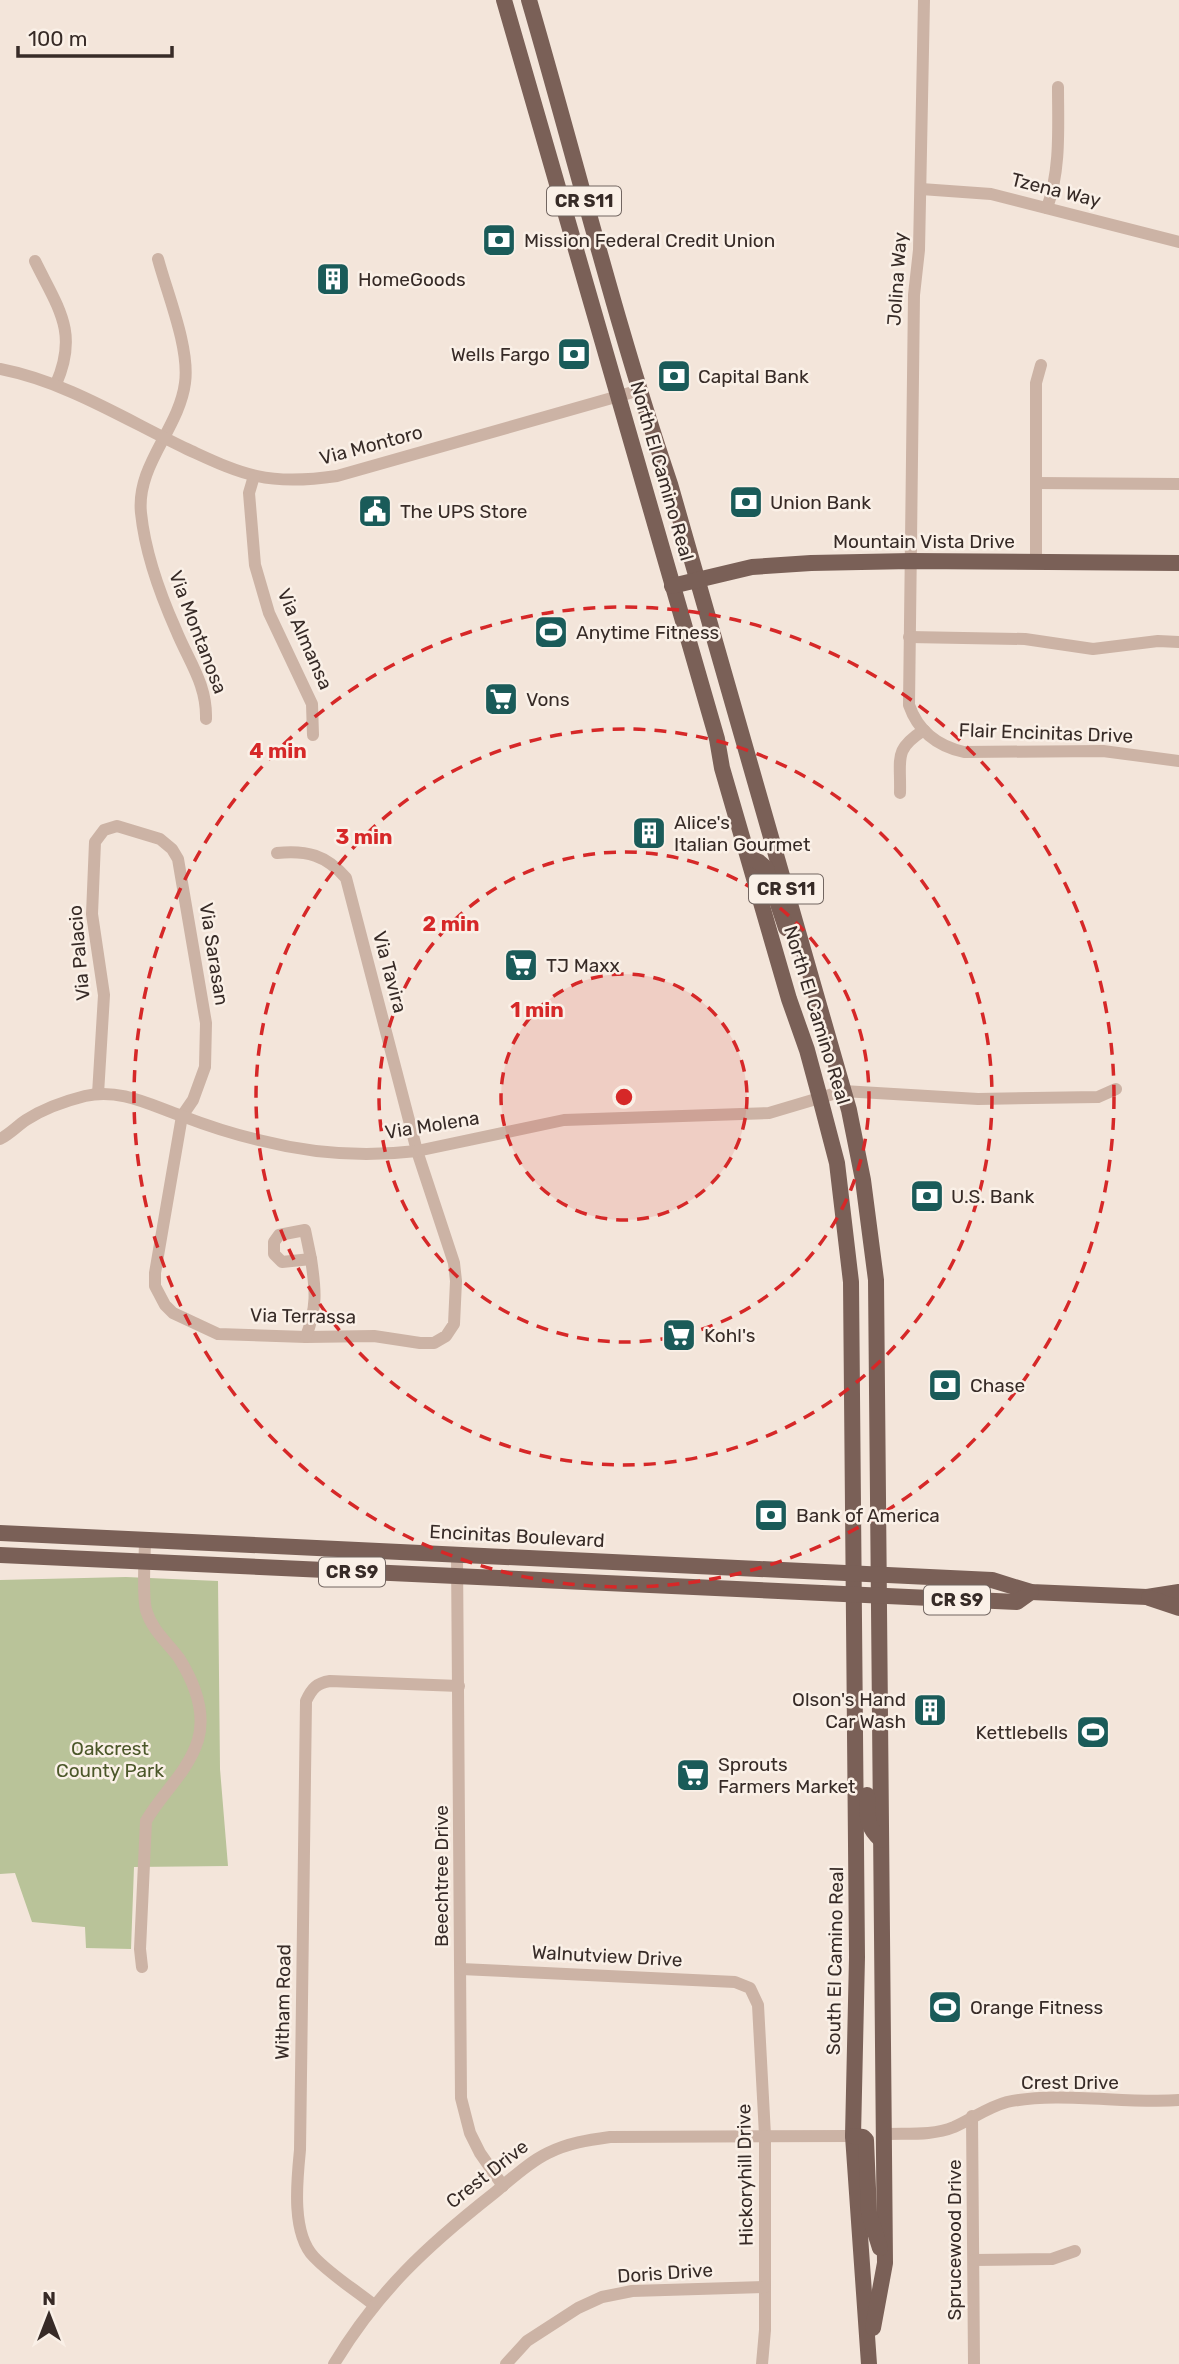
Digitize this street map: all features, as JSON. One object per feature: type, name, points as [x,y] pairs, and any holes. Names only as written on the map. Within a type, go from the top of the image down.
[{"type":"main road","name":"North El Camino Real","points":[[504,0],[620,396],[717,738],[722,768],[820,1098],[836,1163],[851,1282],[854,1573]]},
{"type":"main road","name":"North El Camino Real","points":[[529,0],[594,233],[803,948],[843,1091],[863,1180],[876,1280],[880,1574]]},
{"type":"main road","points":[[549,159],[560,167],[578,218],[594,233]]},
{"type":"main road","name":"Mountain Vista Drive","points":[[672,586],[752,567],[811,563],[1179,563]]},
{"type":"main road","points":[[748,858],[766,868],[789,934],[803,948]]},
{"type":"main road","points":[[832,1147],[843,1165],[854,1235],[871,1249]]},
{"type":"main road","points":[[851,1282],[860,1290],[864,1340],[877,1346]]},
{"type":"main road","name":"Encinitas Boulevard","points":[[0,1533],[992,1580],[1031,1592],[1147,1597],[1179,1592]]},
{"type":"main road","name":"Encinitas Boulevard","points":[[0,1555],[1017,1602],[1031,1592]]},
{"type":"main road","points":[[558,1580],[564,1569],[615,1571],[641,1562]]},
{"type":"main road","name":"South El Camino Real","points":[[854,1573],[858,1957],[853,2136],[869,2356]]},
{"type":"main road","name":"South El Camino Real","points":[[869,2356],[885,2263],[880,1574]]},
{"type":"main road","name":"Encinitas Boulevard","points":[[1147,1597],[1179,1608]]},
{"type":"main road","points":[[856,1759],[866,1775],[871,1831],[881,1840]]},
{"type":"main road","points":[[853,2136],[866,2140],[869,2213],[885,2263]]},
{"type":"street","name":"Jolina Way","points":[[911,561],[914,308],[921,189],[924,0]]},
{"type":"street","points":[[1047,208],[1058,160],[1058,87]]},
{"type":"street","name":"Tzena Way","points":[[921,189],[991,194],[1179,242]]},
{"type":"street","name":"Via Montanosa","points":[[158,259],[184,350],[186,368],[181,401],[147,474],[142,494],[141,516],[159,589],[204,690],[206,719]]},
{"type":"street","points":[[36,261],[65,322],[67,334],[65,364],[56,384]]},
{"type":"street","points":[[1036,561],[1036,383],[1041,365]]},
{"type":"street","name":"Via Montoro","points":[[0,369],[28,374],[56,384],[212,461],[254,476],[294,480],[337,476],[640,390]]},
{"type":"street","name":"Via Almansa","points":[[254,476],[249,493],[255,565],[270,613],[312,704],[313,735]]},
{"type":"street","points":[[1036,483],[1179,484]]},
{"type":"street","name":"Flair Encinitas Drive","points":[[911,561],[909,705],[914,719],[932,739],[947,748],[964,752],[1103,751],[1179,761]]},
{"type":"street","points":[[909,637],[1026,639],[1093,649],[1158,641],[1179,642]]},
{"type":"street","points":[[900,793],[901,750],[908,741],[924,730]]},
{"type":"street","name":"Via Palacio","points":[[98,1094],[104,995],[92,914],[95,842],[104,830],[117,826],[123,828]]},
{"type":"street","name":"Via Sarasan","points":[[123,828],[160,839],[172,849],[178,859],[206,1023],[205,1067],[193,1100],[182,1116]]},
{"type":"street","name":"Via Tavira","points":[[277,853],[296,851],[318,857],[332,863],[346,878],[417,1151]]},
{"type":"street","name":"North El Camino Real","points":[[843,1091],[978,1099],[1098,1097],[1115,1090]]},
{"type":"street","name":"Via Molena","points":[[0,1139],[48,1108],[98,1094],[135,1097],[182,1116],[263,1141],[338,1154],[417,1151],[564,1119],[769,1113],[843,1091]]},
{"type":"street","name":"Via Terrassa","points":[[182,1116],[155,1286],[165,1305],[173,1313],[218,1334],[374,1336],[420,1343],[434,1343],[446,1336],[454,1324],[454,1263],[417,1151]]},
{"type":"street","points":[[306,1337],[315,1312],[311,1259]]},
{"type":"street","points":[[142,1967],[140,1949],[146,1821],[154,1806],[185,1769],[198,1738],[200,1717],[198,1696],[178,1658],[159,1637],[146,1609],[145,1539]]},
{"type":"street","name":"Beechtree Drive","points":[[457,1555],[461,2098],[470,2133],[503,2186]]},
{"type":"street","name":"Witham Road","points":[[374,2305],[312,2255],[302,2234],[295,2193],[300,2150],[306,1701],[311,1690],[319,1683],[330,1681],[459,1686]]},
{"type":"street","name":"Walnutview Drive","points":[[461,1969],[735,1982],[750,1988]]},
{"type":"street","name":"Hickoryhill Drive","points":[[750,1988],[758,2005],[765,2135],[765,2330],[762,2364]]},
{"type":"street","name":"Crest Drive","points":[[884,2134],[933,2133],[954,2127],[972,2116],[1006,2102],[1041,2098],[1154,2101],[1179,2099]]},
{"type":"street","name":"Sprucewood Drive","points":[[972,2116],[974,2364]]},
{"type":"street","name":"Crest Drive","points":[[334,2364],[374,2305],[402,2271],[454,2225],[547,2153],[577,2141],[610,2137],[853,2136]]},
{"type":"street","points":[[974,2260],[1052,2259],[1075,2251]]},
{"type":"street","name":"Doris Drive","points":[[506,2364],[527,2341],[578,2308],[602,2297],[632,2291],[765,2287]]},
{"type":"green space","name":"Oakcrest County Park","points":[[126,1577],[218,1581],[220,1769],[228,1866],[134,1867],[131,1949],[86,1948],[85,1927],[32,1922],[15,1873],[0,1874],[0,1580]]},
{"type":"place","name":"Mission Federal Credit Union","points":[[499,240]]},
{"type":"place","name":"HomeGoods","points":[[333,279]]},
{"type":"place","name":"Wells Fargo","points":[[574,354]]},
{"type":"place","name":"Capital Bank","points":[[674,376]]},
{"type":"place","name":"Union Bank","points":[[746,502]]},
{"type":"place","name":"The UPS Store","points":[[375,511]]},
{"type":"place","name":"Anytime Fitness","points":[[551,632]]},
{"type":"place","name":"Vons","points":[[501,699]]},
{"type":"place","name":"Alice's Italian Gourmet","points":[[649,833]]},
{"type":"place","name":"TJ Maxx","points":[[521,965]]},
{"type":"place","name":"U.S. Bank","points":[[927,1196]]},
{"type":"place","name":"Kohl's","points":[[679,1335]]},
{"type":"place","name":"Chase","points":[[945,1385]]},
{"type":"place","name":"Bank of America","points":[[771,1515]]},
{"type":"place","name":"Olson's Hand Car Wash","points":[[930,1710]]},
{"type":"place","name":"Kettlebells","points":[[1093,1732]]},
{"type":"place","name":"Sprouts Farmers Market","points":[[693,1775]]},
{"type":"place","name":"Orange Fitness","points":[[945,2007]]}]
